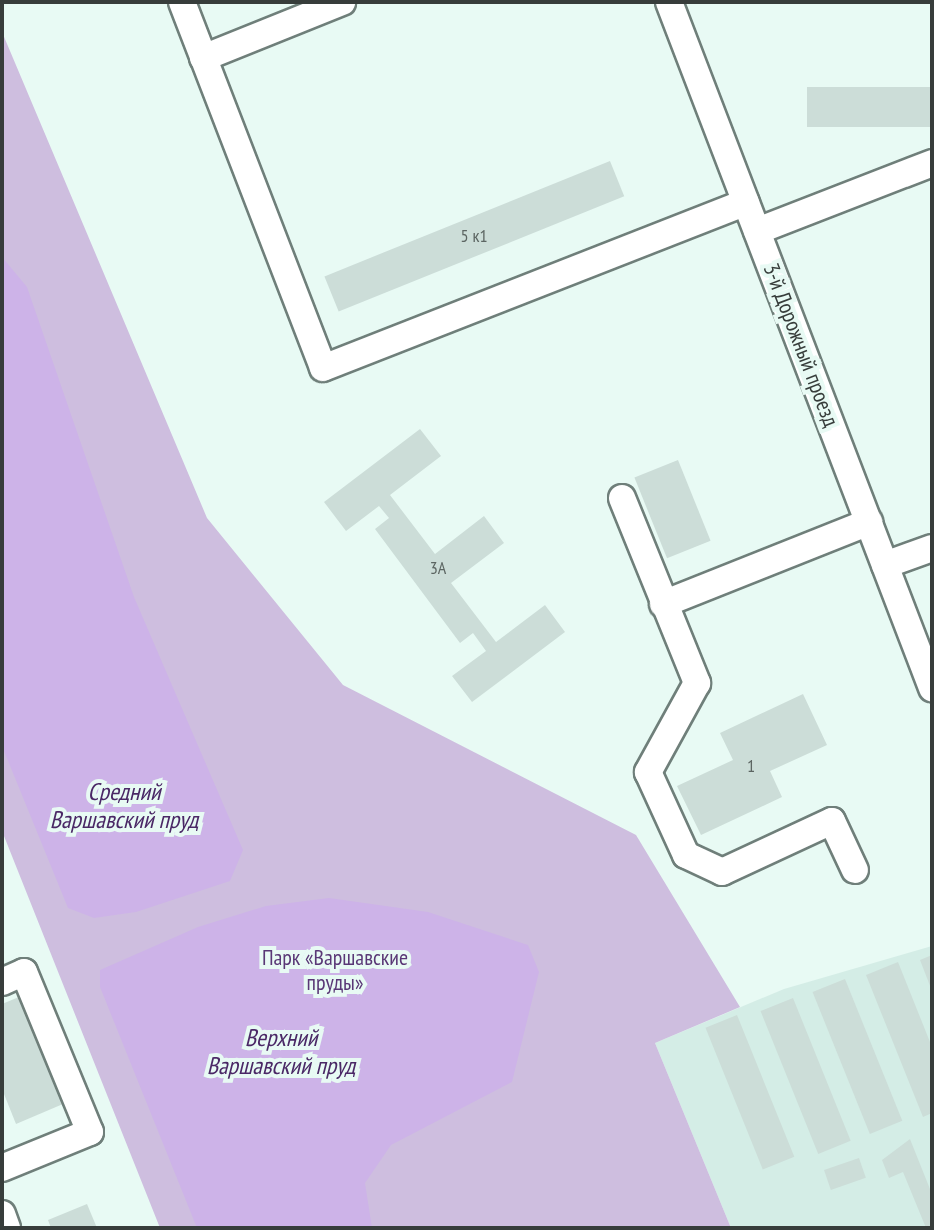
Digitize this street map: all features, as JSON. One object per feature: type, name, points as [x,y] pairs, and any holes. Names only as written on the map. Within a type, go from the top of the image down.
[{"type":"street","points":[[182,2],[323,368],[746,202]]},
{"type":"street","points":[[203,58],[342,2]]},
{"type":"street","name":"3-й Дорожный проезд","points":[[669,2],[932,688]]},
{"type":"street","points":[[757,231],[932,163]]},
{"type":"street","points":[[622,498],[697,683],[648,772],[686,855],[722,872],[832,821],[855,870]]},
{"type":"street","points":[[663,604],[869,522]]},
{"type":"street","points":[[885,565],[932,548]]},
{"type":"street","points":[[2,982],[24,972],[90,1132],[2,1168]]},
{"type":"street","points":[[2,1214],[7,1228]]},
{"type":"shaded area","points":[[932,946],[932,1228],[731,1228],[655,1043],[784,989]]},
{"type":"green space","name":"Парк «Варшавские пруды»","points":[[2,32],[207,518],[343,685],[636,835],[740,1007],[655,1043],[731,1228],[160,1228],[2,831]]},
{"type":"water","name":"Средний Варшавский пруд","points":[[2,257],[27,287],[134,597],[243,850],[230,881],[136,912],[94,918],[68,908],[2,746]]},
{"type":"water","name":"Верхний Варшавский пруд","points":[[329,898],[428,912],[528,945],[539,972],[512,1082],[391,1145],[365,1183],[372,1228],[197,1228],[100,987],[100,970],[198,927],[266,906]]},
{"type":"building","points":[[807,87],[932,87],[932,127],[807,127]]},
{"type":"building","points":[[610,161],[624,196],[339,312],[324,276]]},
{"type":"building","points":[[420,429],[441,456],[390,495],[435,554],[484,516],[504,543],[451,583],[496,642],[545,605],[565,632],[472,702],[452,676],[486,651],[473,633],[460,643],[375,529],[389,518],[379,506],[346,531],[324,502]]},
{"type":"building","points":[[678,460],[711,541],[667,558],[634,478]]},
{"type":"building","points":[[803,694],[827,745],[770,771],[782,797],[701,835],[677,786],[733,760],[720,733]]},
{"type":"building","points":[[932,955],[932,991],[920,960]]},
{"type":"building","points":[[898,962],[932,1047],[932,1113],[923,1117],[866,975]]},
{"type":"building","points":[[845,979],[902,1121],[870,1134],[813,992]]},
{"type":"building","points":[[19,997],[63,1104],[16,1124],[2,1089],[2,1004]]},
{"type":"building","points":[[793,998],[851,1141],[818,1154],[761,1011]]},
{"type":"building","points":[[737,1015],[794,1157],[763,1170],[705,1028]]},
{"type":"building","points":[[910,1139],[932,1194],[932,1228],[926,1228],[903,1172],[889,1178],[882,1160]]},
{"type":"building","points":[[859,1158],[866,1178],[831,1190],[824,1170]]},
{"type":"building","points":[[87,1204],[97,1228],[51,1228],[48,1220]]}]
